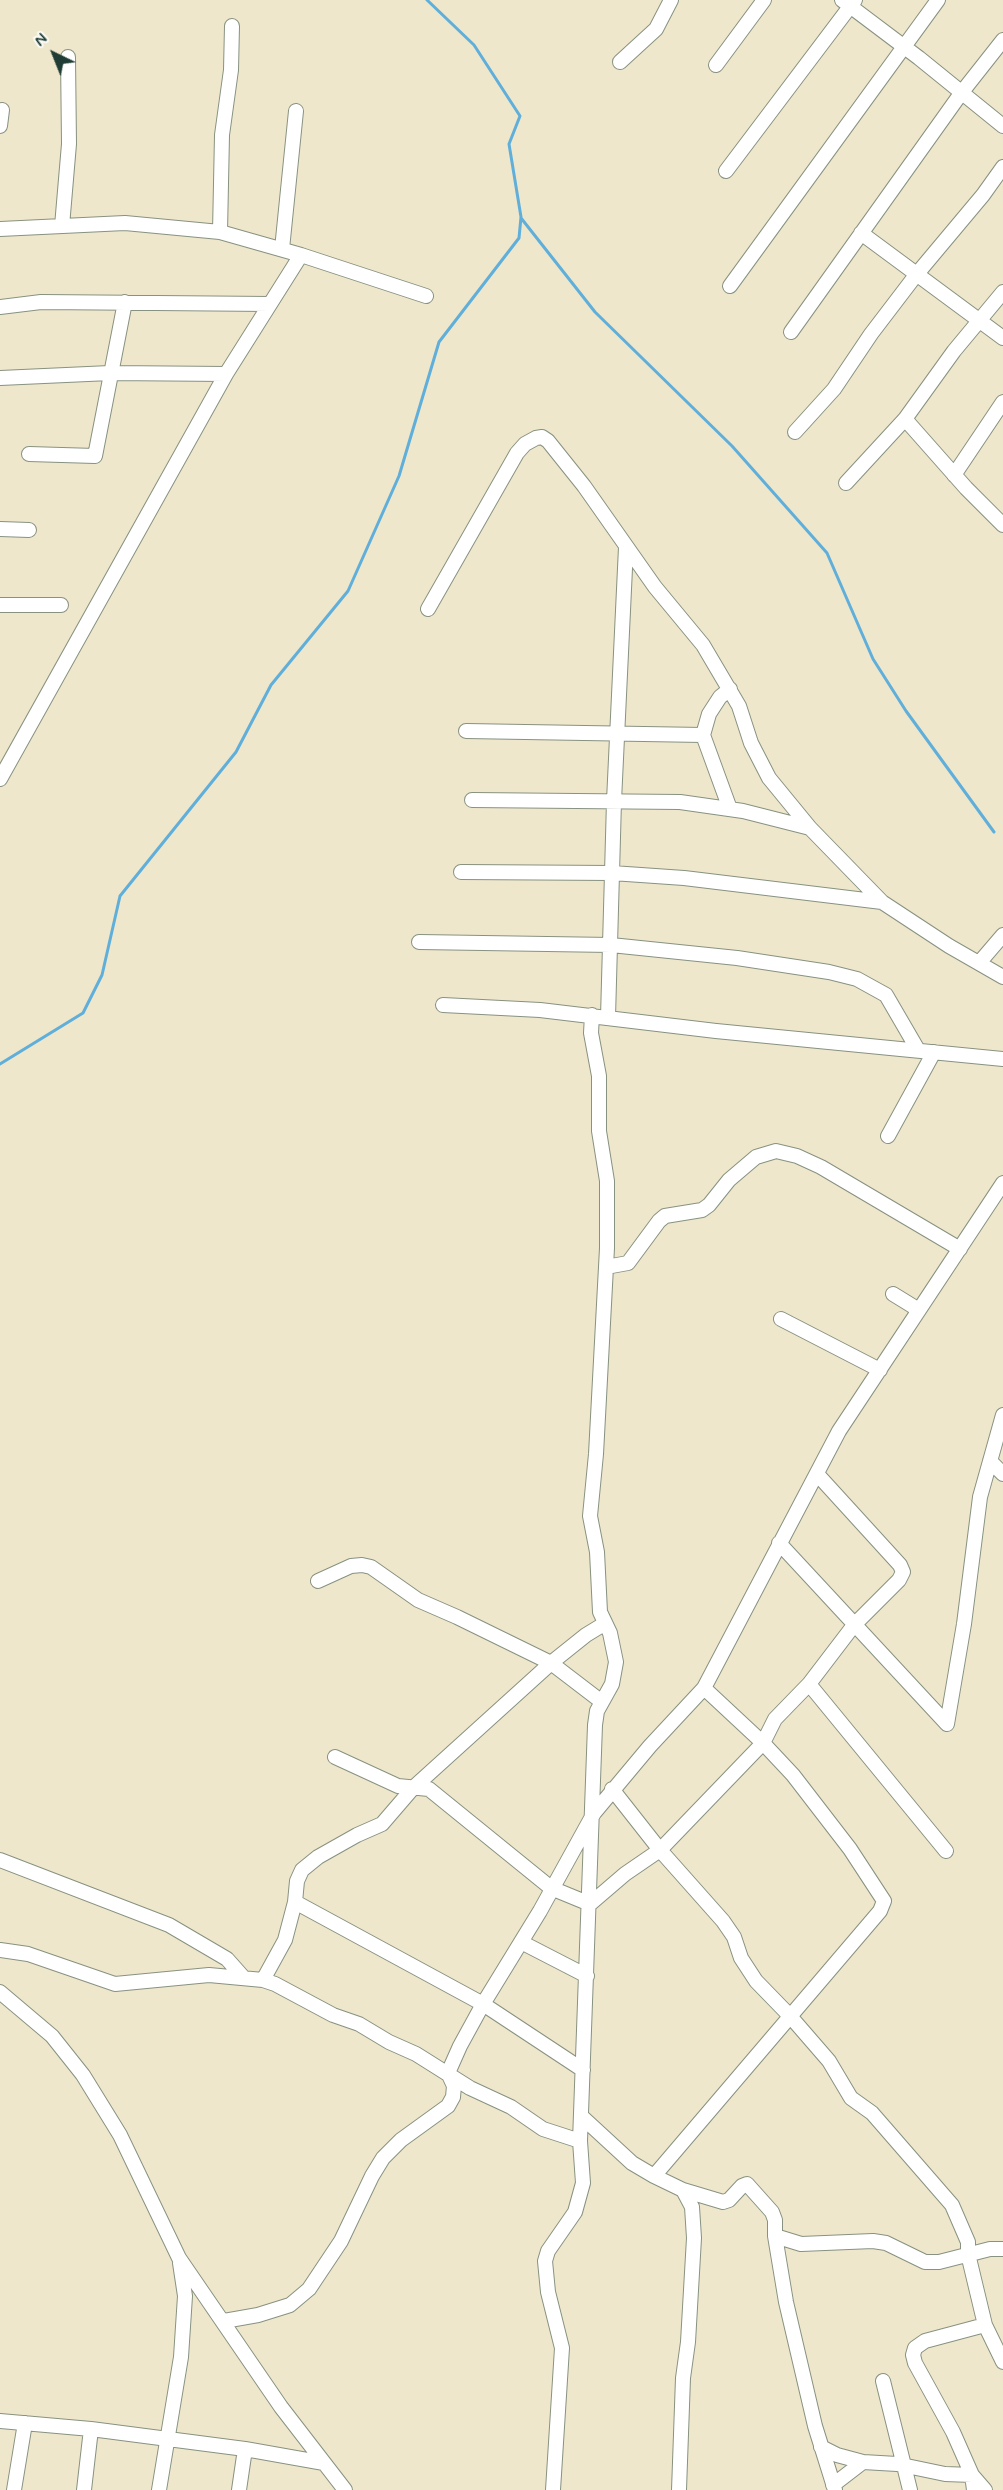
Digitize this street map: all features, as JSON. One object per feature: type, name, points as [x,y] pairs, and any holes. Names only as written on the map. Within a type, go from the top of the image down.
[{"type":"street","points":[[620,62],[656,29],[671,0]]},
{"type":"street","points":[[716,65],[764,0]]},
{"type":"street","points":[[729,286],[938,0]]},
{"type":"street","points":[[726,171],[849,2],[1003,126]]},
{"type":"street","points":[[220,232],[222,135],[231,70],[232,26]]},
{"type":"street","points":[[791,333],[962,92],[1003,40]]},
{"type":"street","points":[[62,226],[69,144],[68,57]]},
{"type":"street","points":[[0,126],[2,110]]},
{"type":"street","points":[[282,249],[296,111]]},
{"type":"street","points":[[795,432],[834,389],[871,334],[1003,167]]},
{"type":"street","points":[[2,230],[125,223],[220,232],[282,249],[426,296]]},
{"type":"street","points":[[861,233],[1003,338]]},
{"type":"street","points":[[0,779],[226,374],[301,255]]},
{"type":"street","points":[[846,483],[904,420],[954,351],[1003,292]]},
{"type":"street","points":[[0,307],[41,302],[270,304]]},
{"type":"street","points":[[28,454],[95,456],[125,302]]},
{"type":"street","points":[[0,378],[110,373],[226,374]]},
{"type":"street","points":[[954,475],[1003,402]]},
{"type":"street","points":[[904,420],[1003,525]]},
{"type":"street","points":[[428,609],[518,453],[525,444],[542,437],[563,458],[655,587],[703,645],[739,706],[754,751],[769,778],[810,828],[882,902],[949,946],[1003,977]]},
{"type":"street","points":[[0,529],[29,530]]},
{"type":"street","points":[[608,1017],[616,735],[626,547]]},
{"type":"street","points":[[0,605],[61,605]]},
{"type":"street","points":[[730,690],[714,705],[703,735],[730,809]]},
{"type":"street","points":[[466,731],[703,735]]},
{"type":"street","points":[[472,800],[680,802],[730,809],[810,828]]},
{"type":"street","points":[[461,872],[612,873],[684,878],[882,902]]},
{"type":"street","points":[[979,963],[1003,935]]},
{"type":"street","points":[[419,942],[611,945],[736,958],[829,972],[857,979],[886,994],[918,1050]]},
{"type":"street","points":[[443,1005],[592,1015],[716,1031],[1003,1059]]},
{"type":"street","points":[[553,2490],[562,2348],[548,2292],[545,2260],[548,2251],[575,2212],[583,2183],[580,2141],[594,1813],[595,1725],[597,1711],[612,1684],[616,1662],[610,1633],[600,1612],[597,1552],[590,1509],[596,1454],[606,1267],[607,1181],[599,1131],[599,1076],[591,1033],[592,1015]]},
{"type":"street","points":[[888,1136],[934,1052]]},
{"type":"street","points":[[606,1267],[628,1263],[665,1216],[702,1210],[710,1205],[729,1180],[756,1156],[776,1151],[797,1156],[821,1167],[960,1249]]},
{"type":"street","points":[[224,2320],[258,2315],[290,2305],[309,2289],[341,2241],[383,2158],[401,2140],[448,2106],[453,2097],[454,2086],[448,2073],[460,2046],[540,1911],[594,1813],[612,1789],[704,1688],[839,1431],[1003,1183]]},
{"type":"street","points":[[893,1294],[919,1310]]},
{"type":"street","points":[[781,1319],[880,1370]]},
{"type":"street","points":[[779,1543],[947,1724],[964,1624],[980,1497],[1003,1415]]},
{"type":"street","points":[[990,1461],[1003,1474]]},
{"type":"street","points":[[590,1904],[625,1874],[660,1850],[763,1743],[775,1719],[809,1684],[854,1625],[899,1580],[903,1572],[900,1565],[817,1474]]},
{"type":"street","points":[[318,1581],[351,1566],[371,1567],[418,1600],[466,1621],[550,1664],[602,1702]]},
{"type":"street","points":[[263,1980],[285,1940],[295,1902],[297,1881],[302,1870],[318,1857],[382,1824],[413,1788],[550,1664],[586,1635],[604,1624]]},
{"type":"street","points":[[809,1684],[946,1851]]},
{"type":"street","points":[[654,2176],[880,1911],[884,1901],[829,1820],[794,1775],[704,1688]]},
{"type":"street","points":[[335,1757],[398,1786],[429,1790],[435,1793],[551,1888],[590,1904]]},
{"type":"street","points":[[612,1789],[660,1850],[723,1921],[734,1937],[741,1958],[756,1981],[829,2061],[851,2098],[872,2113],[952,2205],[968,2242],[968,2254],[985,2325],[1003,2362]]},
{"type":"street","points":[[0,1860],[169,1925],[227,1959],[243,1977]]},
{"type":"street","points":[[295,1902],[483,2004],[583,2070]]},
{"type":"street","points":[[521,1941],[587,1976]]},
{"type":"street","points":[[0,1950],[28,1954],[116,1984],[180,1976],[243,1977],[263,1980],[291,1991],[333,2015],[359,2024],[448,2073],[470,2088],[511,2107],[543,2129],[580,2141]]},
{"type":"street","points":[[0,1992],[60,2045],[99,2098],[120,2135],[179,2258],[224,2320],[281,2406],[345,2490]]},
{"type":"street","points":[[581,2116],[632,2163],[654,2176],[683,2190],[723,2202],[729,2200],[742,2186],[747,2184],[772,2212],[786,2302],[834,2487],[862,2462]]},
{"type":"street","points":[[679,2490],[683,2378],[688,2342],[694,2229],[692,2207],[683,2190]]},
{"type":"street","points":[[775,2236],[801,2244],[873,2241],[886,2243],[925,2262],[939,2262],[968,2254],[1003,2249]]},
{"type":"street","points":[[781,2264],[801,2244]]},
{"type":"street","points":[[159,2490],[181,2357],[184,2305],[179,2258]]},
{"type":"street","points":[[974,2490],[972,2475],[953,2432],[915,2363],[913,2355],[915,2348],[925,2341],[985,2325]]},
{"type":"street","points":[[883,2381],[910,2490]]},
{"type":"street","points":[[0,2421],[91,2429],[245,2449],[324,2463]]},
{"type":"street","points":[[14,2490],[25,2423]]},
{"type":"street","points":[[84,2490],[91,2429]]},
{"type":"street","points":[[822,2447],[837,2455],[862,2462],[904,2466],[945,2474],[972,2475],[985,2490]]},
{"type":"street","points":[[239,2490],[245,2449]]},
{"type":"waterway","points":[[0,1064],[83,1013],[102,975],[120,896],[236,752],[271,685],[348,591],[399,476],[439,342],[519,238],[521,217],[509,144],[520,116],[474,45],[427,0]]},
{"type":"waterway","points":[[521,218],[595,312],[732,446],[827,553],[873,659],[906,711],[994,832]]}]
